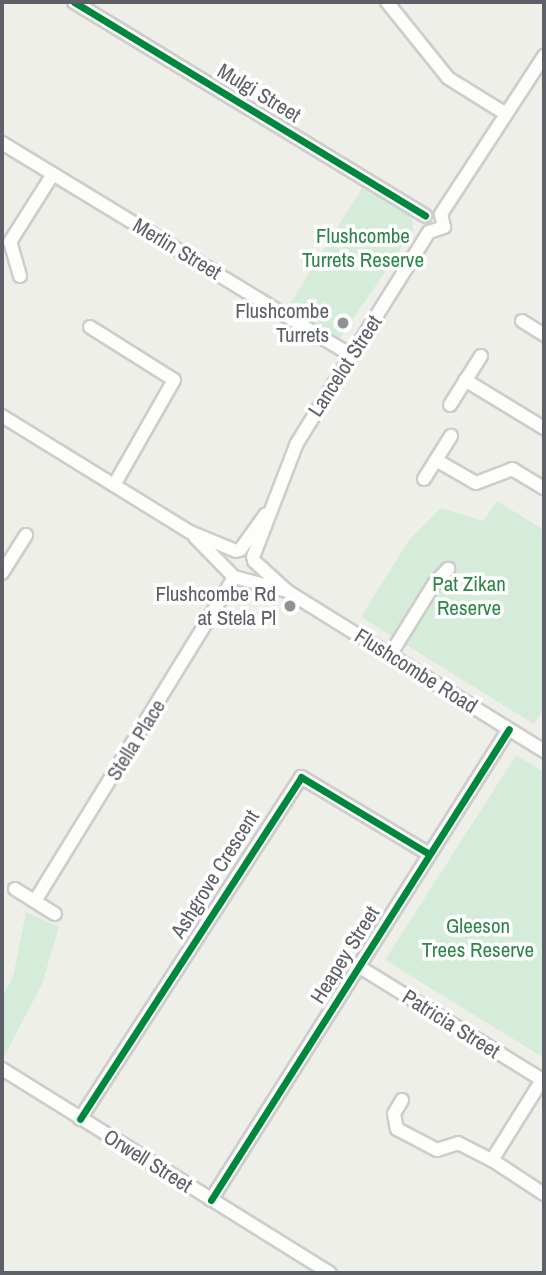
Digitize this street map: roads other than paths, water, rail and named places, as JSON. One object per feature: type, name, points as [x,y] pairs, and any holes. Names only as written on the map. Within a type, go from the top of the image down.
[{"type":"street","name":"Mulgi Street","points":[[74,2],[425,215]]},
{"type":"street","points":[[387,2],[448,78],[506,114]]},
{"type":"street","points":[[429,232],[423,225],[425,215],[441,214],[544,56]]},
{"type":"street","name":"Merlin Street","points":[[2,143],[352,355]]},
{"type":"street","points":[[20,276],[10,242],[53,174]]},
{"type":"street","name":"Lancelot Street","points":[[273,505],[227,560],[234,575],[252,573],[254,559],[297,443],[429,232],[444,228],[441,214]]},
{"type":"street","points":[[522,320],[544,335]]},
{"type":"street","points":[[90,327],[174,380],[114,485]]},
{"type":"street","points":[[450,405],[481,356]]},
{"type":"street","points":[[465,380],[544,428]]},
{"type":"street","name":"Flushcombe Road","points":[[2,416],[190,532],[254,559],[287,591],[544,751]]},
{"type":"street","points":[[424,478],[451,436]]},
{"type":"street","points":[[436,460],[476,483],[512,469],[544,488]]},
{"type":"street","name":"Flushcombe Road","points":[[190,532],[234,575],[287,591]]},
{"type":"street","points":[[2,573],[26,535]]},
{"type":"street","points":[[390,655],[434,584],[448,569]]},
{"type":"street","name":"Stella Place","points":[[35,901],[234,575]]},
{"type":"street","name":"Heapey Street","points":[[211,1200],[509,729]]},
{"type":"street","name":"Ashgrove Crescent","points":[[80,1119],[301,776],[429,854]]},
{"type":"street","points":[[15,889],[55,914]]},
{"type":"street","name":"Patricia Street","points":[[358,966],[543,1080]]},
{"type":"street","name":"Orwell Street","points":[[2,1069],[330,1273]]},
{"type":"street","points":[[492,1160],[543,1080]]},
{"type":"street","points":[[402,1100],[394,1114],[397,1129],[437,1150],[458,1143],[492,1160],[544,1194]]},
{"type":"place","name":"Flushcombe Turrets","points":[[343,323]]},
{"type":"place","name":"Flushcombe Rd at Stela Pl","points":[[290,606]]},
{"type":"park label","name":"Flushcombe Turrets Reserve","points":[[363,248]]},
{"type":"park label","name":"Pat Zikan Reserve","points":[[469,596]]},
{"type":"park label","name":"Gleeson Trees Reserve","points":[[478,938]]}]
